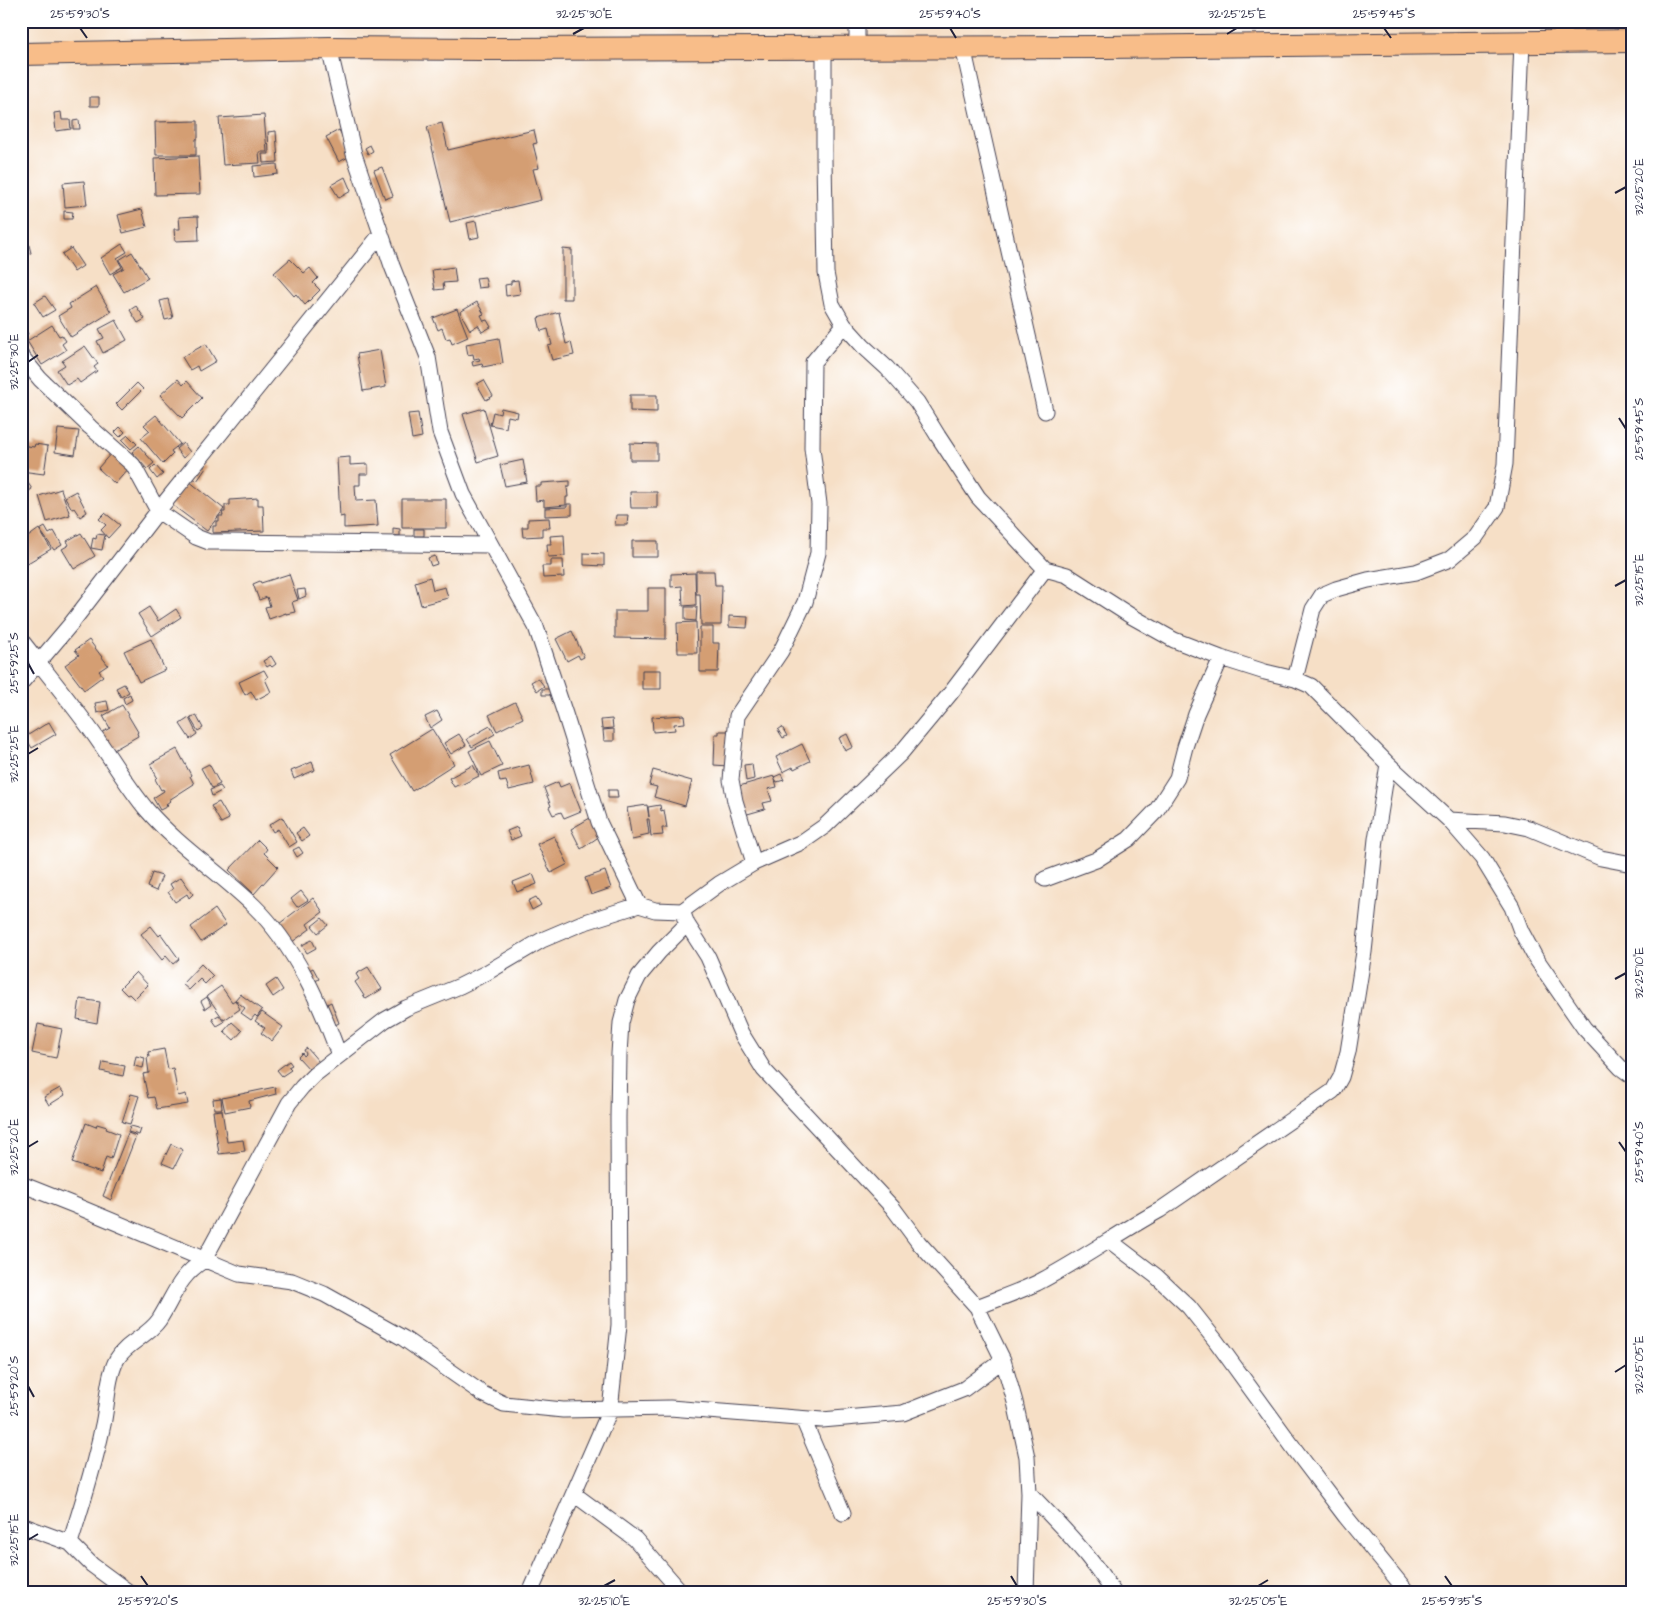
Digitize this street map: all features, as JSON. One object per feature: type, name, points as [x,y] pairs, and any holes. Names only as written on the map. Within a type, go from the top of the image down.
[{"type":"main road","points":[[21,54],[329,48],[963,47],[1632,41]]},
{"type":"street","points":[[856,21],[857,47]]},
{"type":"street","points":[[1295,679],[1313,609],[1322,596],[1336,589],[1368,580],[1416,572],[1450,559],[1476,537],[1497,508],[1505,464],[1522,42]]},
{"type":"street","points":[[824,47],[824,213],[826,273],[832,304],[844,325],[887,368],[916,402],[978,497],[1045,569],[1067,575],[1131,616],[1174,640],[1221,658],[1295,679],[1311,686],[1388,764],[1449,820],[1482,858],[1512,907],[1521,931],[1535,956],[1584,1028],[1621,1068],[1632,1076]]},
{"type":"street","points":[[963,47],[1045,411]]},
{"type":"street","points":[[329,48],[354,154],[392,266],[428,357],[440,432],[463,494],[536,627],[599,822],[639,905]]},
{"type":"street","points":[[21,683],[70,625],[158,510],[381,234]]},
{"type":"street","points":[[754,863],[735,801],[731,780],[737,716],[781,651],[805,602],[818,553],[819,504],[812,448],[813,362],[844,325]]},
{"type":"street","points":[[21,356],[40,379],[133,465],[158,510],[196,537],[209,542],[490,545]]},
{"type":"street","points":[[530,1593],[610,1410],[619,1325],[618,1109],[621,1023],[627,1000],[639,976],[684,918],[719,884],[754,863],[802,842],[825,826],[901,753],[950,694],[1045,569]]},
{"type":"street","points":[[21,640],[92,732],[146,808],[187,850],[253,905],[274,927],[296,962],[325,1017],[339,1056]]},
{"type":"street","points":[[1045,879],[1096,860],[1129,838],[1156,811],[1177,778],[1196,714],[1221,658]]},
{"type":"street","points":[[977,1307],[1036,1283],[1110,1241],[1192,1188],[1334,1091],[1341,1077],[1348,1052],[1364,952],[1376,839],[1388,764]]},
{"type":"street","points":[[1449,820],[1505,823],[1529,828],[1601,858],[1632,864]]},
{"type":"street","points":[[70,1543],[90,1480],[101,1436],[111,1371],[119,1356],[146,1335],[158,1321],[178,1286],[190,1270],[204,1260],[289,1103],[302,1087],[385,1020],[406,1008],[460,986],[542,940],[582,923],[639,905],[684,918],[708,957],[741,1033],[764,1070],[893,1208],[919,1243],[977,1307],[1003,1360],[1015,1402],[1027,1458],[1029,1493],[1026,1593]]},
{"type":"street","points":[[21,1184],[74,1204],[239,1274],[292,1281],[324,1294],[403,1338],[483,1394],[504,1404],[563,1410],[670,1408],[822,1420],[904,1414],[964,1389],[1003,1360]]},
{"type":"street","points":[[1110,1241],[1156,1276],[1189,1307],[1216,1341],[1296,1452],[1408,1593]]},
{"type":"street","points":[[803,1419],[843,1513]]},
{"type":"street","points":[[1029,1493],[1077,1542],[1114,1593]]},
{"type":"street","points":[[574,1494],[635,1539],[682,1593]]},
{"type":"street","points":[[21,1525],[70,1543],[92,1566],[130,1593]]},
{"type":"building","points":[[90,97],[99,97],[99,106],[90,106]]},
{"type":"building","points":[[61,112],[62,120],[70,120],[71,129],[56,131],[54,113]]},
{"type":"building","points":[[264,115],[267,152],[259,152],[260,163],[223,165],[219,118]]},
{"type":"building","points":[[79,120],[80,129],[73,129],[73,121]]},
{"type":"building","points":[[198,121],[196,155],[156,155],[155,122]]},
{"type":"building","points":[[442,123],[448,150],[534,130],[537,143],[533,144],[539,168],[533,169],[541,200],[450,222],[427,127]]},
{"type":"building","points":[[339,130],[352,155],[339,162],[326,137]]},
{"type":"building","points":[[276,131],[278,162],[263,163],[262,154],[269,154],[268,132]]},
{"type":"building","points":[[370,145],[373,151],[368,154],[365,148]]},
{"type":"building","points":[[198,156],[200,194],[155,195],[154,158]]},
{"type":"building","points":[[277,164],[278,174],[254,177],[253,166]]},
{"type":"building","points":[[382,167],[393,196],[385,199],[374,170]]},
{"type":"building","points":[[345,177],[351,191],[339,198],[331,185]]},
{"type":"building","points":[[84,181],[87,205],[65,207],[63,183]]},
{"type":"building","points":[[142,209],[147,227],[123,233],[118,215]]},
{"type":"building","points":[[64,211],[73,212],[72,219],[64,219]]},
{"type":"building","points":[[198,216],[199,240],[175,241],[174,229],[180,229],[179,217]]},
{"type":"building","points":[[476,221],[479,237],[470,239],[467,223]]},
{"type":"building","points":[[23,222],[31,253],[21,256],[21,223]]},
{"type":"building","points":[[122,244],[127,252],[117,258],[122,267],[110,274],[101,258]]},
{"type":"building","points":[[71,248],[83,266],[74,272],[62,254]]},
{"type":"building","points":[[563,249],[572,250],[572,299],[563,299]]},
{"type":"building","points":[[132,252],[148,278],[124,292],[113,274],[124,268],[119,260]]},
{"type":"building","points":[[290,259],[304,273],[310,268],[318,278],[313,283],[320,290],[305,305],[296,294],[294,296],[274,273]]},
{"type":"building","points":[[454,267],[456,282],[443,283],[444,289],[435,290],[432,270]]},
{"type":"building","points":[[485,277],[487,287],[478,288],[476,278]]},
{"type":"building","points":[[518,280],[520,294],[506,296],[505,285],[511,284],[511,281]]},
{"type":"building","points":[[96,287],[111,312],[71,337],[58,316],[71,308],[69,304]]},
{"type":"building","points":[[45,296],[55,310],[43,317],[34,303]]},
{"type":"building","points":[[168,299],[173,318],[165,320],[160,301]]},
{"type":"building","points":[[477,302],[484,314],[481,315],[484,321],[487,320],[491,327],[482,332],[478,325],[470,330],[460,312]]},
{"type":"building","points":[[136,306],[145,319],[138,323],[130,310]]},
{"type":"building","points":[[457,309],[468,337],[452,344],[450,338],[446,339],[442,328],[438,330],[433,318]]},
{"type":"building","points":[[559,312],[566,344],[571,342],[574,355],[552,360],[548,346],[552,345],[548,329],[541,331],[538,318]]},
{"type":"building","points":[[116,320],[127,340],[103,353],[97,341],[104,338],[99,329]]},
{"type":"building","points":[[52,325],[59,336],[62,335],[66,341],[62,344],[66,350],[42,365],[27,341]]},
{"type":"building","points":[[24,327],[28,334],[23,337],[21,329]]},
{"type":"building","points":[[499,338],[503,363],[483,367],[482,364],[473,366],[472,362],[480,360],[479,358],[474,359],[473,354],[468,355],[466,344]]},
{"type":"building","points":[[206,344],[216,361],[199,371],[197,366],[190,370],[182,357]]},
{"type":"building","points":[[85,346],[98,364],[94,367],[97,371],[80,383],[77,379],[67,385],[57,370],[65,365],[62,361]]},
{"type":"building","points":[[380,350],[386,387],[363,391],[357,354]]},
{"type":"building","points":[[178,379],[183,385],[187,381],[202,398],[182,418],[160,395]]},
{"type":"building","points":[[484,380],[493,396],[486,400],[477,384]]},
{"type":"building","points":[[137,383],[143,389],[122,410],[116,404]]},
{"type":"building","points":[[630,395],[657,395],[657,412],[630,411]]},
{"type":"building","points":[[484,408],[498,456],[478,462],[463,414]]},
{"type":"building","points":[[501,408],[518,412],[517,418],[508,416],[506,428],[490,425],[493,412],[500,414]]},
{"type":"building","points":[[418,413],[422,437],[412,439],[408,414]]},
{"type":"building","points":[[156,415],[180,444],[171,451],[173,454],[163,464],[141,438],[150,431],[144,425]]},
{"type":"building","points":[[120,427],[125,432],[120,437],[115,432]]},
{"type":"building","points":[[58,429],[79,431],[75,455],[55,452]]},
{"type":"building","points":[[128,435],[137,444],[131,449],[122,440]]},
{"type":"building","points":[[183,443],[190,452],[183,458],[176,449]]},
{"type":"building","points":[[630,443],[657,444],[657,460],[630,460]]},
{"type":"building","points":[[35,444],[48,446],[44,474],[21,471],[21,445],[34,447]]},
{"type":"building","points":[[139,446],[154,463],[147,469],[132,452]]},
{"type":"building","points":[[112,452],[129,468],[115,484],[98,468]]},
{"type":"building","points":[[350,457],[350,465],[368,464],[368,474],[360,474],[360,485],[355,485],[356,501],[376,500],[378,526],[344,528],[344,516],[340,517],[337,458]]},
{"type":"building","points":[[523,460],[527,482],[505,486],[500,465]]},
{"type":"building","points":[[155,465],[163,474],[157,479],[150,470]]},
{"type":"building","points":[[202,465],[206,468],[197,481],[192,477]]},
{"type":"building","points":[[189,481],[224,509],[207,531],[171,504]]},
{"type":"building","points":[[570,481],[570,487],[567,487],[568,497],[566,497],[566,505],[544,507],[544,500],[536,501],[535,486],[541,486],[541,483]]},
{"type":"building","points":[[28,483],[32,489],[26,493],[22,486]]},
{"type":"building","points":[[61,489],[70,515],[47,522],[39,496]]},
{"type":"building","points":[[76,491],[87,512],[80,517],[74,508],[72,509],[65,497]]},
{"type":"building","points":[[630,492],[657,492],[657,508],[631,508]]},
{"type":"building","points":[[258,498],[258,505],[263,505],[264,531],[213,533],[213,526],[216,526],[216,521],[219,521],[219,516],[223,516],[222,512],[225,512],[225,505],[230,505],[230,500]]},
{"type":"building","points":[[402,499],[446,499],[446,528],[402,528]]},
{"type":"building","points":[[567,504],[572,504],[572,515],[545,516],[545,508],[567,507]]},
{"type":"building","points":[[105,513],[120,525],[108,538],[101,530],[106,525],[99,519]]},
{"type":"building","points":[[616,515],[628,515],[627,525],[615,525]]},
{"type":"building","points":[[549,518],[550,528],[542,528],[542,536],[523,537],[522,527],[528,527],[528,519]]},
{"type":"building","points":[[45,527],[49,534],[54,531],[62,545],[54,550],[40,530]]},
{"type":"building","points":[[393,528],[400,529],[400,536],[393,535]]},
{"type":"building","points":[[39,529],[51,549],[21,567],[21,542]]},
{"type":"building","points":[[414,529],[424,529],[424,536],[414,536]]},
{"type":"building","points":[[81,533],[95,556],[74,569],[62,549],[69,545],[67,541]]},
{"type":"building","points":[[97,534],[105,535],[102,550],[91,548],[93,538],[96,539]]},
{"type":"building","points":[[564,535],[565,556],[548,557],[547,544],[551,544],[550,536]]},
{"type":"building","points":[[632,541],[658,541],[658,557],[632,557]]},
{"type":"building","points":[[584,553],[604,554],[604,566],[584,565]]},
{"type":"building","points":[[435,556],[437,564],[431,566],[428,558]]},
{"type":"building","points":[[551,560],[563,560],[564,577],[543,578],[542,566],[551,566]]},
{"type":"building","points":[[696,571],[714,571],[715,585],[722,585],[721,625],[701,625],[700,594],[696,594]]},
{"type":"building","points":[[695,573],[696,605],[683,606],[682,586],[671,587],[671,574]]},
{"type":"building","points":[[289,574],[298,600],[292,602],[295,612],[269,619],[265,607],[270,606],[267,597],[259,600],[253,584]]},
{"type":"building","points":[[430,577],[433,590],[445,587],[448,598],[421,605],[415,582]]},
{"type":"building","points":[[648,588],[666,588],[666,639],[615,638],[615,611],[648,611]]},
{"type":"building","points":[[305,589],[306,596],[299,599],[297,590]]},
{"type":"building","points":[[149,607],[158,621],[176,609],[181,617],[152,636],[138,614]]},
{"type":"building","points":[[685,607],[697,607],[696,621],[685,620]]},
{"type":"building","points":[[729,616],[748,617],[747,628],[729,627]]},
{"type":"building","points":[[696,622],[697,653],[678,653],[677,623]]},
{"type":"building","points":[[700,627],[713,627],[713,643],[719,643],[718,672],[700,672]]},
{"type":"building","points":[[572,631],[584,657],[580,659],[578,655],[567,661],[556,639]]},
{"type":"building","points":[[151,639],[165,670],[139,682],[124,651]]},
{"type":"building","points":[[89,640],[108,665],[99,671],[103,676],[84,690],[65,665],[79,655],[75,650]]},
{"type":"building","points":[[271,656],[276,664],[272,667],[270,665],[267,667],[263,661]]},
{"type":"building","points":[[264,670],[268,677],[265,679],[271,692],[256,700],[251,691],[245,695],[239,682]]},
{"type":"building","points":[[642,670],[661,670],[661,689],[642,689]]},
{"type":"building","points":[[538,678],[544,686],[537,691],[531,682]]},
{"type":"building","points":[[124,684],[129,692],[121,697],[116,688]]},
{"type":"building","points":[[542,689],[550,689],[550,695],[542,695]]},
{"type":"building","points":[[130,694],[132,700],[125,704],[123,698]]},
{"type":"building","points":[[107,701],[109,710],[97,713],[95,703]]},
{"type":"building","points":[[515,702],[523,718],[497,731],[489,715]]},
{"type":"building","points":[[122,705],[138,732],[138,736],[112,751],[101,733],[110,728],[103,716]]},
{"type":"building","points":[[437,711],[442,720],[430,728],[425,717]]},
{"type":"building","points":[[196,715],[203,728],[198,731],[190,718]]},
{"type":"building","points":[[684,715],[685,723],[674,724],[675,730],[653,732],[652,717]]},
{"type":"building","points":[[189,718],[197,734],[190,739],[180,724]]},
{"type":"building","points":[[612,719],[613,728],[602,729],[601,720]]},
{"type":"building","points":[[49,722],[56,734],[32,748],[25,737]]},
{"type":"building","points":[[490,726],[495,734],[472,747],[467,739]]},
{"type":"building","points":[[782,727],[787,736],[783,738],[778,730]]},
{"type":"building","points":[[432,729],[454,764],[412,791],[390,755]]},
{"type":"building","points":[[614,729],[614,741],[604,741],[603,730]]},
{"type":"building","points":[[719,731],[729,731],[728,766],[714,765],[715,734],[719,734]]},
{"type":"building","points":[[459,734],[466,745],[451,754],[444,743]]},
{"type":"building","points":[[847,734],[853,747],[845,751],[839,738]]},
{"type":"building","points":[[490,741],[502,766],[481,776],[469,751]]},
{"type":"building","points":[[802,744],[810,761],[783,772],[776,757]]},
{"type":"building","points":[[177,749],[194,784],[169,800],[166,804],[168,806],[160,810],[153,798],[164,791],[163,789],[161,790],[155,779],[157,777],[150,764]]},
{"type":"building","points":[[21,758],[27,768],[21,772]]},
{"type":"building","points":[[312,762],[315,770],[294,779],[291,771]]},
{"type":"building","points":[[209,764],[220,784],[212,788],[201,768]]},
{"type":"building","points":[[752,764],[754,779],[746,781],[744,765]]},
{"type":"building","points":[[473,765],[479,776],[454,787],[449,778]]},
{"type":"building","points":[[529,765],[534,784],[509,790],[506,781],[500,782],[498,773]]},
{"type":"building","points":[[653,770],[692,781],[685,806],[654,797],[657,787],[649,785]]},
{"type":"building","points":[[781,774],[784,780],[777,782],[774,777]]},
{"type":"building","points":[[774,776],[777,787],[768,789],[772,801],[763,803],[765,809],[744,815],[736,787]]},
{"type":"building","points":[[558,782],[560,787],[570,783],[581,811],[564,818],[561,812],[553,815],[544,788]]},
{"type":"building","points":[[220,786],[223,790],[212,796],[210,790]]},
{"type":"building","points":[[608,790],[617,790],[618,798],[608,798]]},
{"type":"building","points":[[219,802],[229,819],[221,823],[211,806]]},
{"type":"building","points":[[647,805],[649,817],[648,807],[660,805],[661,811],[664,810],[667,828],[662,828],[663,835],[651,836],[649,819],[647,819],[649,834],[632,840],[627,808]]},
{"type":"building","points":[[282,817],[297,842],[289,847],[278,829],[273,832],[269,825]]},
{"type":"building","points":[[590,818],[600,836],[581,849],[571,829]]},
{"type":"building","points":[[517,827],[521,836],[511,840],[507,831]]},
{"type":"building","points":[[303,828],[309,836],[302,841],[296,833]]},
{"type":"building","points":[[554,836],[568,864],[551,873],[537,844]]},
{"type":"building","points":[[258,840],[267,849],[264,853],[278,867],[254,894],[229,870]]},
{"type":"building","points":[[299,847],[303,853],[297,857],[293,850]]},
{"type":"building","points":[[605,871],[611,888],[591,895],[585,878]]},
{"type":"building","points":[[152,873],[162,876],[156,891],[147,887]]},
{"type":"building","points":[[533,874],[537,884],[517,892],[513,882]]},
{"type":"building","points":[[181,877],[193,894],[189,898],[187,894],[175,902],[168,892],[173,889],[170,884]]},
{"type":"building","points":[[301,891],[308,900],[297,907],[291,899]]},
{"type":"building","points":[[536,897],[541,905],[532,910],[528,901]]},
{"type":"building","points":[[313,898],[323,912],[307,924],[310,929],[288,945],[275,927]]},
{"type":"building","points":[[215,909],[226,925],[201,942],[191,927]]},
{"type":"building","points":[[322,918],[328,925],[318,933],[312,926]]},
{"type":"building","points":[[151,926],[159,936],[161,934],[179,959],[173,964],[166,956],[162,960],[141,934]]},
{"type":"building","points":[[312,940],[316,948],[307,953],[302,945]]},
{"type":"building","points":[[201,964],[213,976],[205,984],[200,979],[189,990],[182,984]]},
{"type":"building","points":[[368,967],[382,989],[366,999],[355,982],[359,979],[356,974]]},
{"type":"building","points":[[313,968],[319,979],[310,984],[304,973]]},
{"type":"building","points":[[136,972],[148,985],[134,999],[120,988]]},
{"type":"building","points":[[276,979],[283,990],[273,997],[266,986]]},
{"type":"building","points":[[221,986],[232,1002],[235,1000],[240,1009],[224,1020],[207,996]]},
{"type":"building","points":[[240,994],[262,1010],[257,1017],[255,1015],[251,1020],[241,1013],[245,1008],[235,1000]]},
{"type":"building","points":[[207,997],[211,1005],[205,1009],[201,1001]]},
{"type":"building","points":[[80,999],[100,1002],[97,1023],[77,1019]]},
{"type":"building","points":[[331,1002],[339,1023],[331,1027],[321,1007]]},
{"type":"building","points":[[262,1012],[283,1027],[272,1041],[261,1033],[265,1028],[255,1021]]},
{"type":"building","points":[[219,1015],[224,1022],[217,1026],[212,1019]]},
{"type":"building","points":[[232,1022],[242,1031],[234,1040],[224,1031]]},
{"type":"building","points":[[38,1024],[62,1029],[56,1058],[32,1053]]},
{"type":"building","points":[[307,1048],[319,1062],[310,1070],[298,1057],[302,1053],[304,1056],[306,1054],[304,1050]]},
{"type":"building","points":[[164,1049],[168,1069],[173,1068],[178,1096],[186,1094],[188,1104],[157,1109],[154,1097],[148,1098],[143,1074],[149,1073],[148,1052]]},
{"type":"building","points":[[136,1056],[145,1058],[143,1068],[134,1066]]},
{"type":"building","points":[[289,1061],[292,1065],[288,1067],[291,1070],[282,1076],[277,1070]]},
{"type":"building","points":[[103,1062],[125,1066],[123,1076],[101,1071]]},
{"type":"building","points":[[275,1087],[276,1094],[249,1101],[250,1107],[225,1112],[222,1098]]},
{"type":"building","points":[[60,1088],[65,1095],[49,1105],[44,1097]]},
{"type":"building","points":[[131,1094],[139,1096],[130,1124],[122,1122]]},
{"type":"building","points":[[221,1098],[222,1109],[214,1109],[213,1099]]},
{"type":"building","points":[[222,1110],[227,1142],[243,1140],[245,1151],[219,1154],[213,1111]]},
{"type":"building","points":[[86,1123],[96,1127],[97,1124],[107,1127],[106,1129],[119,1134],[111,1159],[106,1157],[101,1173],[72,1163]]},
{"type":"building","points":[[130,1126],[141,1129],[139,1135],[128,1132]]},
{"type":"building","points":[[128,1133],[136,1136],[111,1200],[103,1196]]},
{"type":"building","points":[[171,1144],[183,1150],[174,1168],[162,1163]]}]
